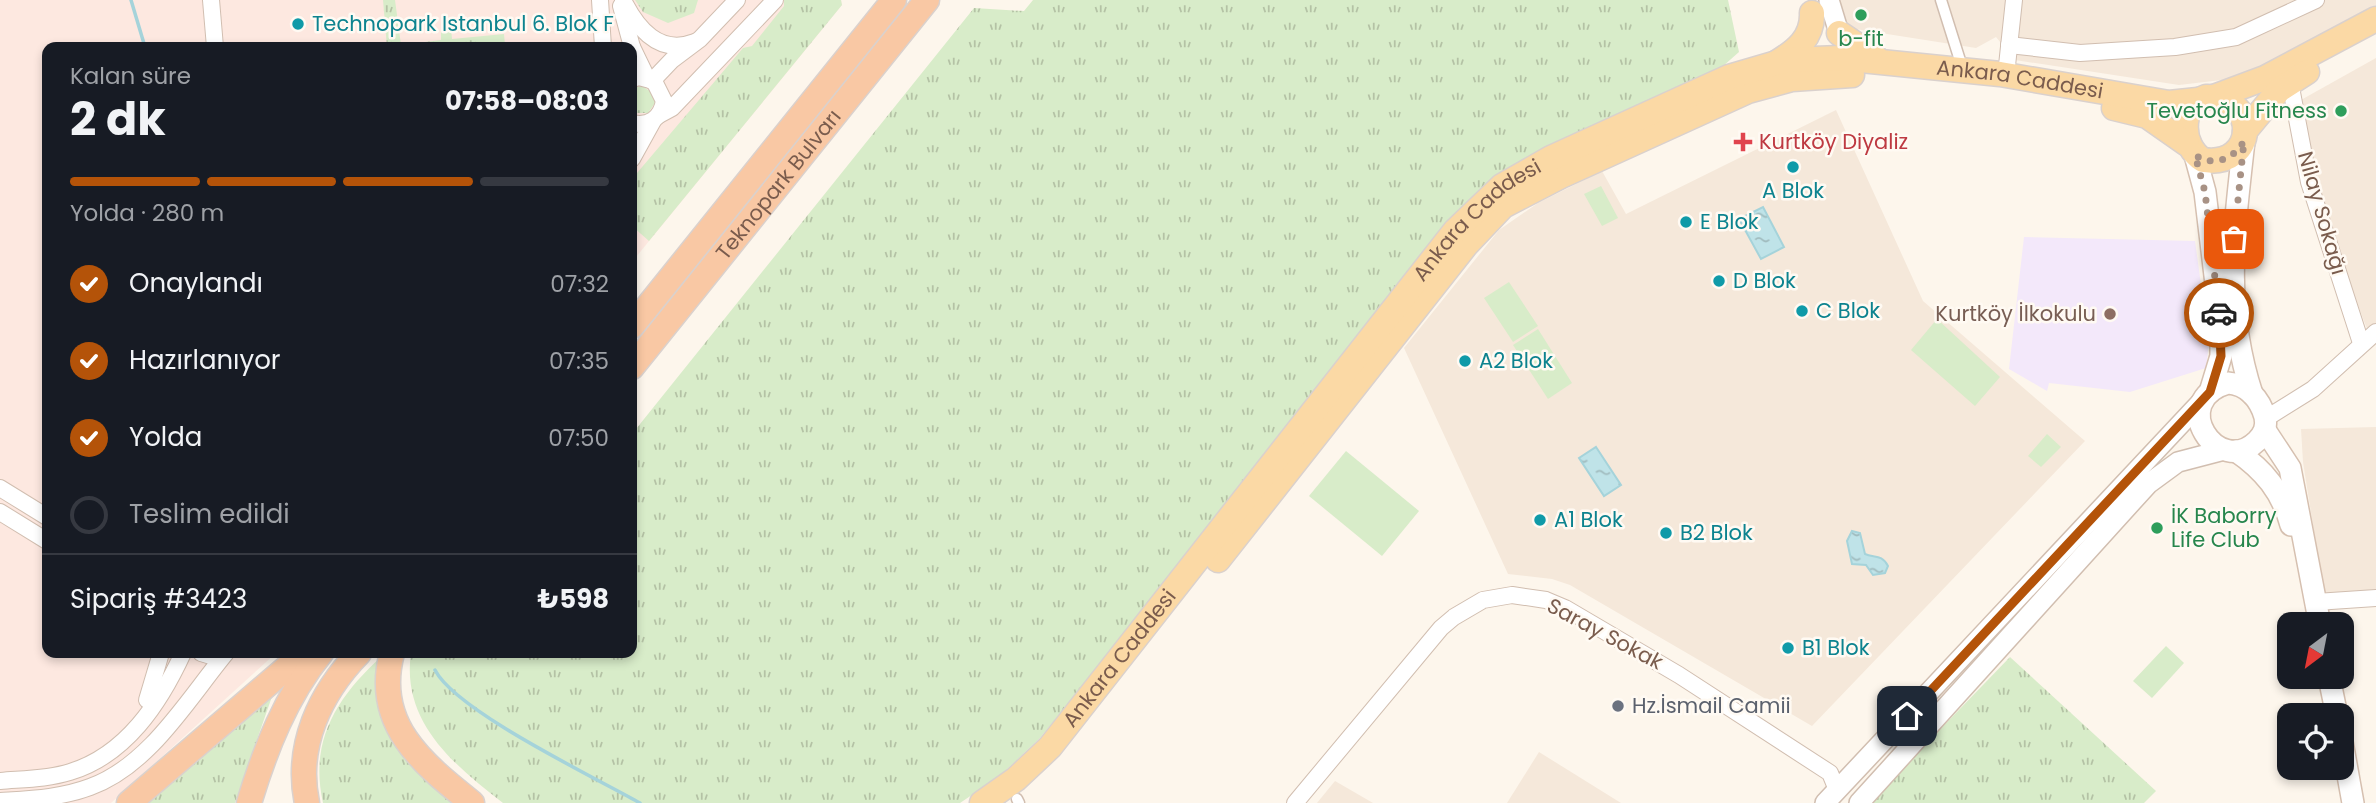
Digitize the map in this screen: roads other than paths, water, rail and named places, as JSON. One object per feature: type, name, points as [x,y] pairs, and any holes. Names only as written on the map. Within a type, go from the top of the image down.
[{"type":"highway","points":[[681,265],[701,218],[874,0]]},
{"type":"highway","name":"Teknopark Bulvarı","points":[[637,320],[894,0]]},
{"type":"highway","name":"Teknopark Bulvarı","points":[[637,362],[908,20],[927,0]]},
{"type":"highway","points":[[908,20],[935,0]]},
{"type":"highway","points":[[129,803],[298,658]]},
{"type":"highway","points":[[249,803],[264,754],[297,689],[318,658]]},
{"type":"highway","points":[[307,803],[303,770],[312,728],[323,699],[355,658]]},
{"type":"highway","points":[[392,658],[388,690],[393,717],[408,745],[436,774],[472,803]]},
{"type":"main road","points":[[1816,4],[1827,65]]},
{"type":"main road","points":[[1772,65],[1790,55],[1807,37],[1816,4]]},
{"type":"main road","name":"Ankara Caddesi","points":[[982,803],[1016,779],[1050,747],[1455,231],[1486,199],[1520,175],[1729,78],[1787,61],[1827,65],[1887,63],[1963,70],[2169,103],[2206,99],[2264,78],[2376,19]]},
{"type":"main road","points":[[1827,65],[1839,33],[1854,46],[1887,63]]},
{"type":"main road","points":[[2191,150],[2203,160],[2234,156],[2244,136],[2279,90],[2376,34]]},
{"type":"main road","name":"Ankara Caddesi","points":[[1016,802],[1062,758],[1458,256],[1503,206],[1561,176],[1748,91],[1792,79],[1827,65],[1867,76],[2135,111],[2191,150]]},
{"type":"main road","points":[[2306,612],[2284,504],[2274,484],[2254,463],[2203,432],[2199,410],[2207,396],[2221,356],[2221,326],[2205,192],[2191,150],[2187,121],[2191,108],[2206,99],[2225,99],[2236,105],[2244,136],[2231,263],[2234,320],[2241,361],[2252,394],[2265,424],[2290,468],[2318,612]]},
{"type":"main road","points":[[2207,396],[2218,386],[2238,384],[2252,394]]},
{"type":"main road","points":[[2230,450],[2251,446],[2265,424]]},
{"type":"main road","points":[[2337,780],[2341,803]]},
{"type":"main road","points":[[2349,780],[2353,803]]},
{"type":"street","points":[[211,0],[215,42]]},
{"type":"street","points":[[217,0],[221,42]]},
{"type":"street","points":[[600,0],[603,42]]},
{"type":"street","points":[[621,0],[638,27],[649,38],[675,44],[692,44],[700,39]]},
{"type":"street","points":[[621,0],[624,26],[630,42]]},
{"type":"street","points":[[644,79],[700,39],[737,0]]},
{"type":"street","points":[[637,122],[656,118],[672,108],[775,0]]},
{"type":"street","points":[[1941,0],[1963,70]]},
{"type":"street","points":[[2006,75],[2014,0]]},
{"type":"street","points":[[2009,45],[2080,53],[2175,47],[2236,37],[2316,0]]},
{"type":"street","points":[[1816,4],[1839,33]]},
{"type":"street","points":[[637,60],[644,79],[663,94],[664,101],[637,150]]},
{"type":"street","name":"Nilay Sokağı","points":[[2290,82],[2309,182],[2361,343]]},
{"type":"street","points":[[2265,424],[2313,389],[2376,332]]},
{"type":"street","points":[[1852,803],[1831,796],[2207,396]]},
{"type":"street","points":[[1859,803],[2148,484],[2178,462],[2230,450]]},
{"type":"street","points":[[0,488],[42,514]]},
{"type":"street","points":[[0,512],[42,538]]},
{"type":"street","name":"Saray Sokak","points":[[1295,803],[1441,628],[1483,600],[1512,596],[1546,600],[1565,608],[1679,675],[1830,773],[1831,796]]},
{"type":"street","points":[[2316,603],[2376,598]]},
{"type":"street","points":[[134,731],[155,682],[160,658]]},
{"type":"street","points":[[0,781],[69,772],[112,752],[134,731],[159,697],[180,658]]},
{"type":"street","points":[[0,801],[65,794],[92,786],[118,773],[148,746],[221,658]]},
{"type":"water","points":[[1763,207],[1784,247],[1761,259],[1739,219]]},
{"type":"water","points":[[1596,447],[1621,485],[1604,496],[1579,458]]},
{"type":"water","points":[[1852,531],[1860,533],[1865,554],[1886,562],[1888,566],[1885,573],[1873,575],[1866,565],[1852,564],[1847,541]]},
{"type":"waterway","points":[[131,0],[144,42]]},
{"type":"waterway","points":[[435,670],[448,686],[469,704],[497,723],[640,803]]},
{"type":"place","name":"b-fit","points":[[1861,15]]},
{"type":"place","name":"Technopark Istanbul 6. Blok F","points":[[298,24]]},
{"type":"place","name":"Tevetoğlu Fitness","points":[[2341,111]]},
{"type":"place","name":"Kurtköy Diyaliz","points":[[1743,142]]},
{"type":"place","name":"A Blok","points":[[1793,167]]},
{"type":"place","name":"E Blok","points":[[1686,222]]},
{"type":"place","name":"D Blok","points":[[1719,281]]},
{"type":"place","name":"C Blok","points":[[1802,311]]},
{"type":"place","name":"Kurtköy İlkokulu","points":[[2110,314]]},
{"type":"place","name":"A2 Blok","points":[[1465,361]]},
{"type":"place","name":"A1 Blok","points":[[1540,520]]},
{"type":"place","name":"İK Baborry Life Club","points":[[2157,528]]},
{"type":"place","name":"B2 Blok","points":[[1666,533]]},
{"type":"place","name":"B1 Blok","points":[[1788,648]]},
{"type":"place","name":"Hz.İsmail Camii","points":[[1618,706]]}]
